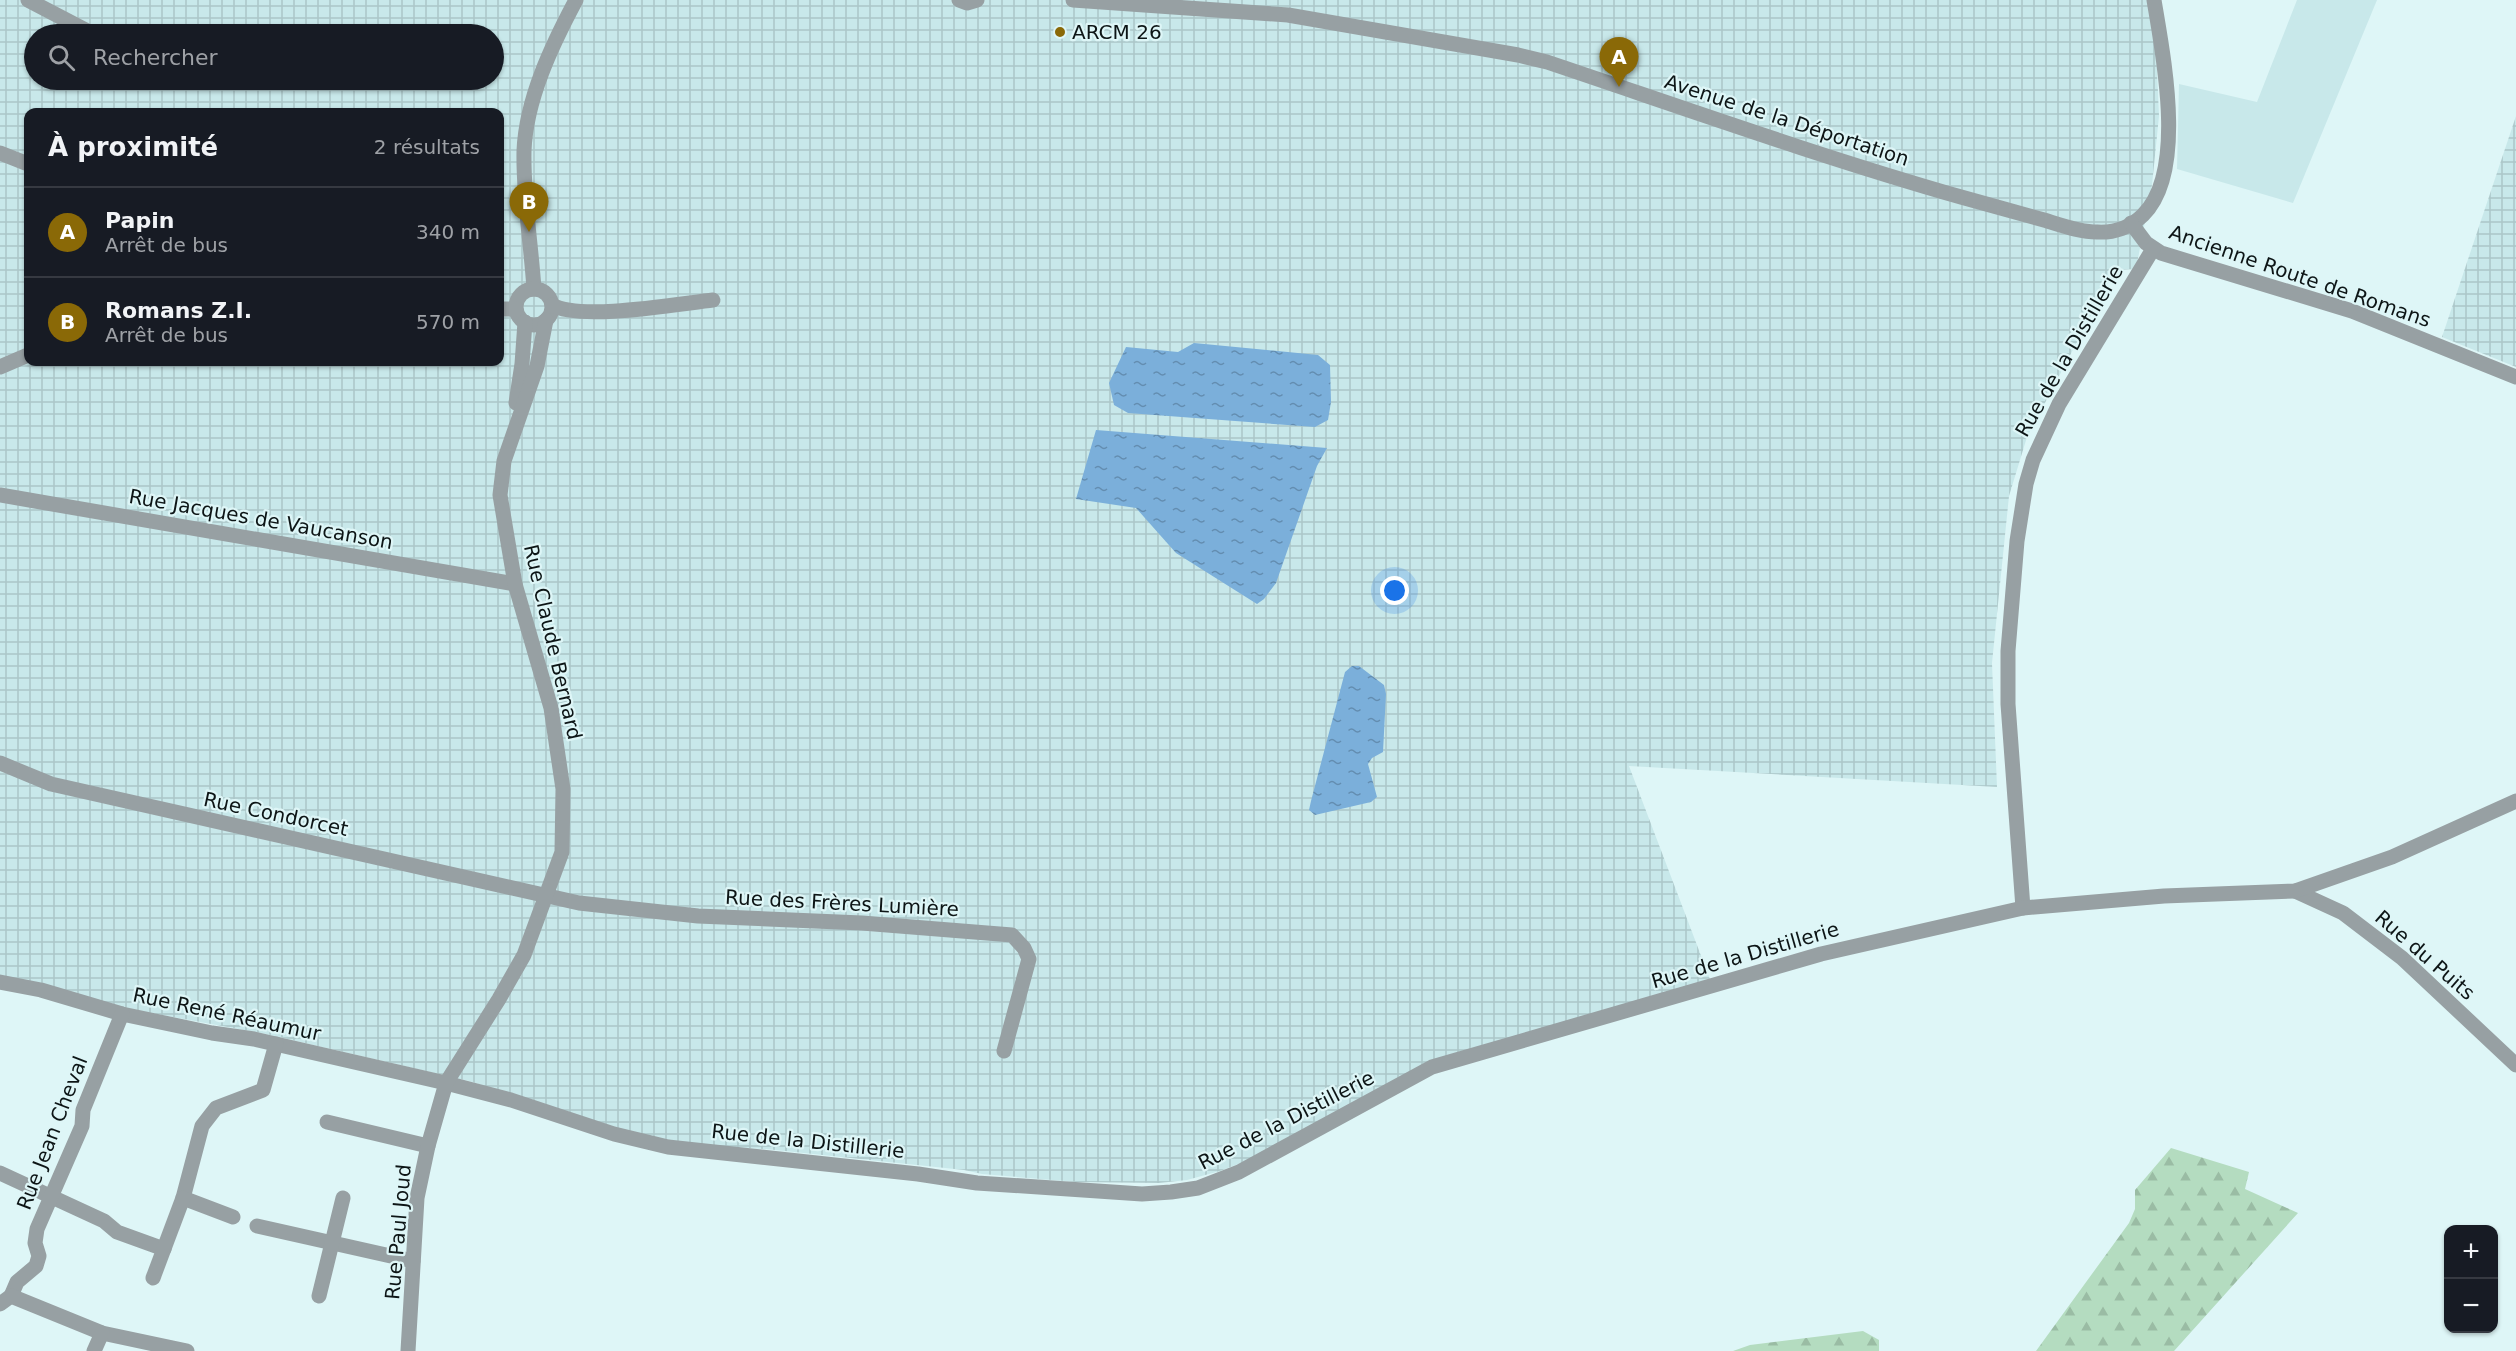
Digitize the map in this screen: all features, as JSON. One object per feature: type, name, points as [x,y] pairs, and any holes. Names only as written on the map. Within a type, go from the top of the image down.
[{"type":"street","points":[[28,0],[74,24]]},
{"type":"street","points":[[534,289],[524,180],[524,148],[528,123],[550,54],[576,0]]},
{"type":"street","points":[[959,0],[967,3],[976,0]]},
{"type":"street","name":"Avenue de la Déportation","points":[[1073,0],[1288,15],[1509,53],[1556,65],[1879,173],[2067,227],[2100,233],[2132,224]]},
{"type":"street","name":"Ancienne Route de Romans","points":[[2154,0],[2167,91],[2166,169],[2163,182],[2150,206],[2132,224],[2153,249],[2352,311],[2516,377]]},
{"type":"street","points":[[0,153],[24,162]]},
{"type":"street","name":"Rue de la Distillerie","points":[[2023,908],[2008,704],[2008,651],[2017,541],[2026,484],[2033,460],[2059,404],[2153,249]]},
{"type":"street","points":[[534,289],[548,295],[549,313],[537,366],[511,436],[522,364],[518,297],[534,289]]},
{"type":"street","points":[[504,310],[540,324],[549,313],[571,310],[595,312],[713,300]]},
{"type":"street","points":[[0,367],[24,357]]},
{"type":"street","name":"Rue Claude Bernard","points":[[446,1083],[524,955],[562,852],[562,789],[551,708],[515,584],[500,495],[504,461],[511,436]]},
{"type":"street","name":"Rue Jacques de Vaucanson","points":[[0,495],[515,584]]},
{"type":"street","name":"Rue Condorcet","points":[[0,763],[51,784],[547,896]]},
{"type":"street","name":"Rue de la Distillerie","points":[[446,1083],[511,1100],[614,1134],[668,1147],[906,1172],[977,1183],[1142,1194],[1171,1192],[1198,1188],[1239,1172],[1432,1067],[1821,954],[2023,908],[2164,896],[2295,891],[2392,857],[2516,801]]},
{"type":"street","name":"Rue du Puits","points":[[2295,891],[2343,913],[2402,958],[2516,1065]]},
{"type":"street","name":"Rue des Frères Lumière","points":[[547,896],[579,903],[698,916],[862,923],[1012,935],[1024,948],[1029,959],[1005,1051]]},
{"type":"street","name":"Rue René Réaumur","points":[[0,982],[41,990],[122,1014],[276,1044],[446,1083]]},
{"type":"street","name":"Rue Jean Cheval","points":[[5,1300],[17,1282],[36,1266],[39,1256],[34,1243],[37,1229],[82,1126],[83,1110],[122,1014]]},
{"type":"street","points":[[153,1278],[183,1198],[202,1126],[216,1108],[263,1089],[276,1044]]},
{"type":"street","name":"Rue Paul Joud","points":[[408,1351],[417,1198],[428,1146],[446,1083]]},
{"type":"street","points":[[327,1122],[428,1146]]},
{"type":"street","points":[[0,1173],[104,1221],[117,1232],[164,1249]]},
{"type":"street","points":[[183,1198],[233,1217]]},
{"type":"street","points":[[319,1296],[343,1198]]},
{"type":"street","points":[[257,1226],[412,1261]]},
{"type":"street","points":[[5,1300],[102,1333],[187,1351]]},
{"type":"street","points":[[94,1351],[102,1333]]},
{"type":"shaded area","points":[[0,0],[2147,0],[2156,47],[2159,116],[2152,185],[2136,269],[2115,270],[2027,437],[2009,496],[1992,663],[1997,787],[1629,766],[1711,982],[1462,1053],[1267,1153],[1220,1171],[1187,1180],[1159,1183],[1076,1182],[982,1174],[964,1170],[766,1149],[669,1144],[469,1081],[266,1034],[140,1011],[0,978]]},
{"type":"shaded area","points":[[2297,0],[2377,0],[2293,203],[2177,169],[2179,84],[2257,102]]},
{"type":"shaded area","points":[[2516,116],[2516,367],[2442,337]]},
{"type":"green space","points":[[2171,1148],[2249,1172],[2245,1189],[2298,1213],[2174,1351],[2036,1351],[2129,1223],[2135,1209],[2135,1190]]},
{"type":"green space","points":[[1863,1331],[1879,1340],[1879,1351],[1733,1351],[1750,1345]]},
{"type":"water","points":[[1194,343],[1318,355],[1330,365],[1331,402],[1328,420],[1315,427],[1128,413],[1114,405],[1109,383],[1126,347],[1178,352]]},
{"type":"water","points":[[1096,430],[1327,448],[1317,466],[1276,583],[1264,599],[1257,604],[1176,553],[1136,508],[1076,499]]},
{"type":"water","points":[[1352,666],[1359,666],[1384,685],[1386,694],[1383,752],[1372,758],[1368,764],[1377,797],[1371,802],[1315,815],[1309,810],[1311,801],[1345,672]]},
{"type":"place","name":"ARCM 26","points":[[1060,32]]},
{"type":"place","name":"Papin","points":[[1619,87]]},
{"type":"place","name":"Romans Z.I.","points":[[529,232]]}]
